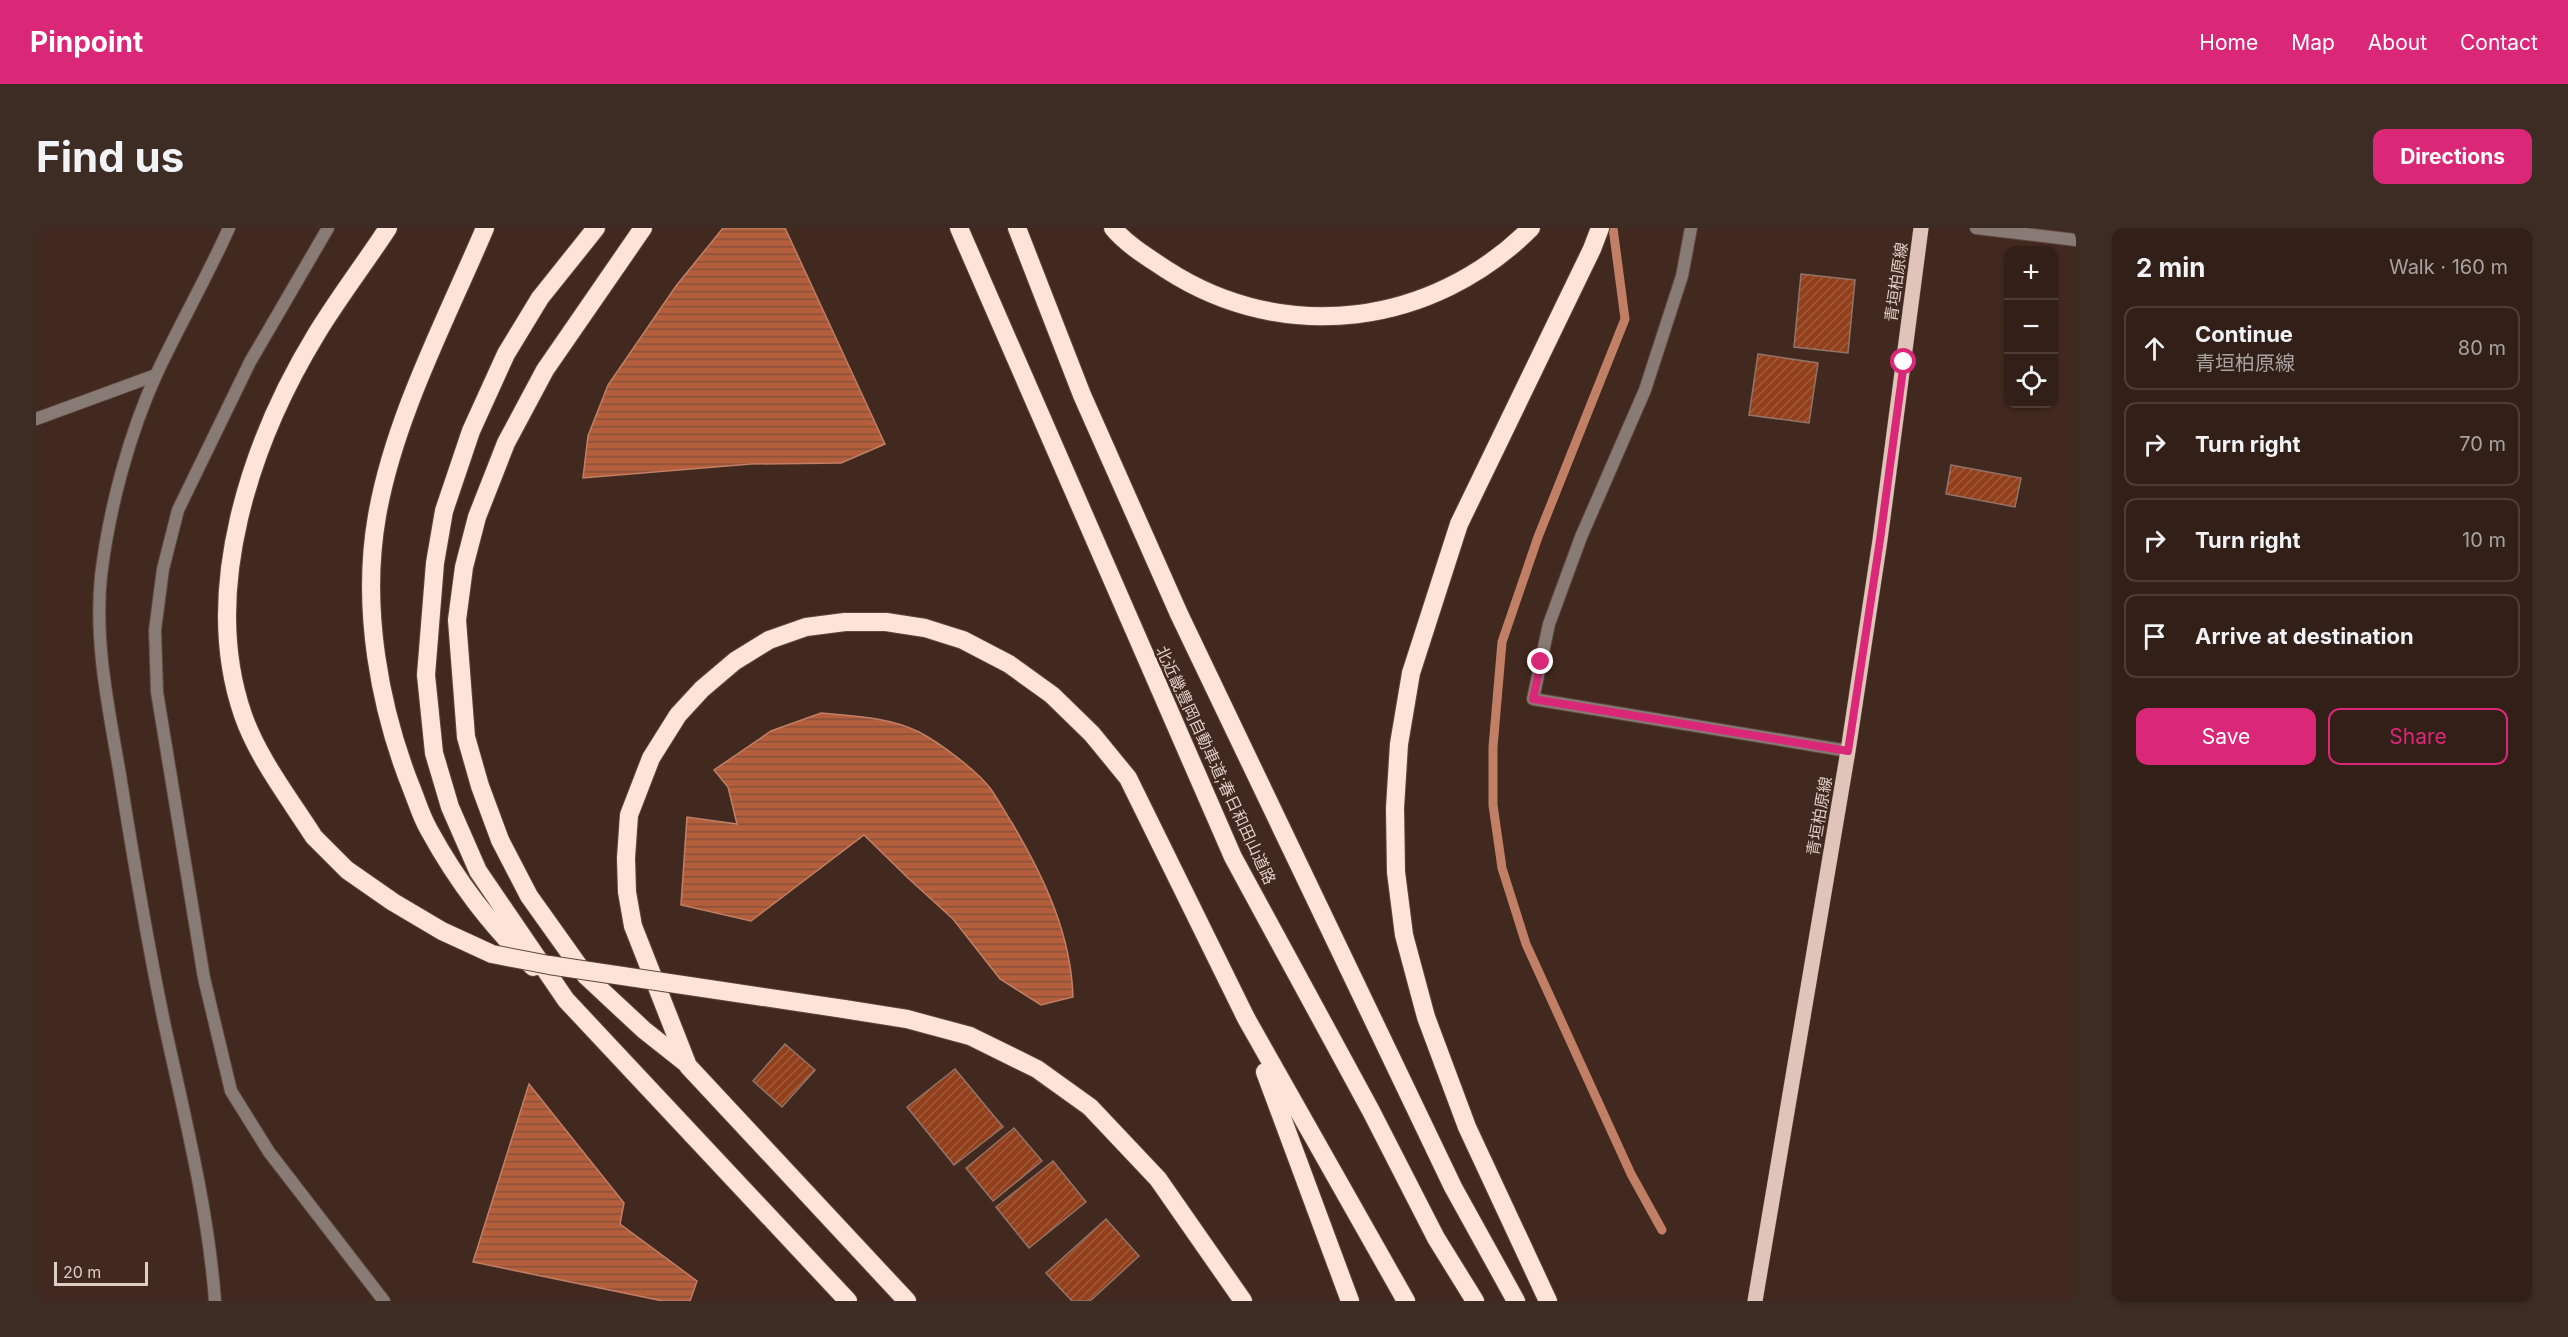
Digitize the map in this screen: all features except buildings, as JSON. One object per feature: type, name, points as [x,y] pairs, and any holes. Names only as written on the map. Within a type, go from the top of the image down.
[{"type":"highway","points":[[388,228],[317,334],[272,423],[253,471],[236,530],[228,580],[228,629],[232,669],[243,715],[259,749],[314,837],[347,870],[393,902],[442,931],[492,954],[549,965],[907,1019],[970,1036],[1037,1068],[1090,1107],[1158,1179],[1243,1301]]},
{"type":"highway","points":[[485,228],[401,425],[377,518],[372,620],[378,675],[398,757],[428,828],[462,884],[495,929],[566,1000],[848,1301]]},
{"type":"highway","points":[[566,1000],[478,871],[450,807],[434,753],[426,675],[436,552],[444,511],[471,431],[506,354],[540,298],[596,228]]},
{"type":"highway","points":[[643,228],[544,370],[506,443],[477,518],[464,567],[457,620],[466,737],[480,786],[500,840],[529,896],[586,976],[644,1030],[688,1066],[907,1301]]},
{"type":"highway","name":"北近畿豊岡自動車道;春日和田山道路","points":[[959,228],[1233,857],[1371,1111],[1436,1239],[1475,1301]]},
{"type":"highway","name":"北近畿豊岡自動車道;春日和田山道路","points":[[1017,228],[1082,395],[1179,614],[1453,1187],[1516,1301]]},
{"type":"highway","points":[[1113,228],[1147,256],[1187,282],[1233,303],[1285,315],[1330,317],[1387,310],[1434,294],[1473,276],[1512,247],[1531,228]]},
{"type":"highway","points":[[1548,1301],[1467,1127],[1426,1017],[1404,935],[1396,872],[1395,808],[1399,744],[1411,673],[1459,524],[1592,249],[1599,228]]},
{"type":"highway","points":[[688,1066],[633,926],[627,880],[629,815],[651,758],[678,715],[702,688],[735,661],[769,640],[806,627],[845,622],[886,622],[925,628],[963,640],[1009,664],[1044,688],[1092,734],[1128,778],[1246,1018],[1406,1301]]},
{"type":"highway","points":[[1246,1018],[1350,1301]]},
{"type":"main road","name":"青垣柏原線","points":[[1755,1301],[1848,751],[1880,540],[1921,228]]},
{"type":"street","points":[[215,1301],[197,1177],[159,996],[129,830],[99,631],[101,578],[112,512],[127,455],[156,375],[229,228]]},
{"type":"street","points":[[328,228],[250,362],[178,510],[162,569],[154,630],[157,692],[204,978],[231,1091],[269,1152],[384,1301]]},
{"type":"street","points":[[1691,228],[1682,276],[1645,390],[1581,537],[1549,624],[1533,699],[1848,751]]},
{"type":"street","points":[[1976,228],[2076,240]]},
{"type":"street","points":[[36,419],[156,375]]},
{"type":"shaded area","points":[[723,228],[785,228],[885,444],[841,463],[751,464],[583,478],[588,436],[608,385],[676,286]]},
{"type":"shaded area","points":[[821,713],[871,718],[908,727],[947,750],[984,781],[1024,843],[1045,885],[1067,951],[1073,997],[1041,1005],[1000,979],[953,919],[864,835],[751,921],[681,905],[687,817],[737,824],[728,787],[714,770],[771,731]]},
{"type":"shaded area","points":[[529,1084],[624,1203],[620,1224],[697,1281],[690,1301],[663,1301],[473,1262]]},
{"type":"waterway","points":[[1613,228],[1625,319],[1538,537],[1502,642],[1493,747],[1493,805],[1502,868],[1526,944],[1631,1174],[1662,1230]]},
{"type":"route","points":[[1541,662],[1533,699],[1848,751],[1904,362]]}]
